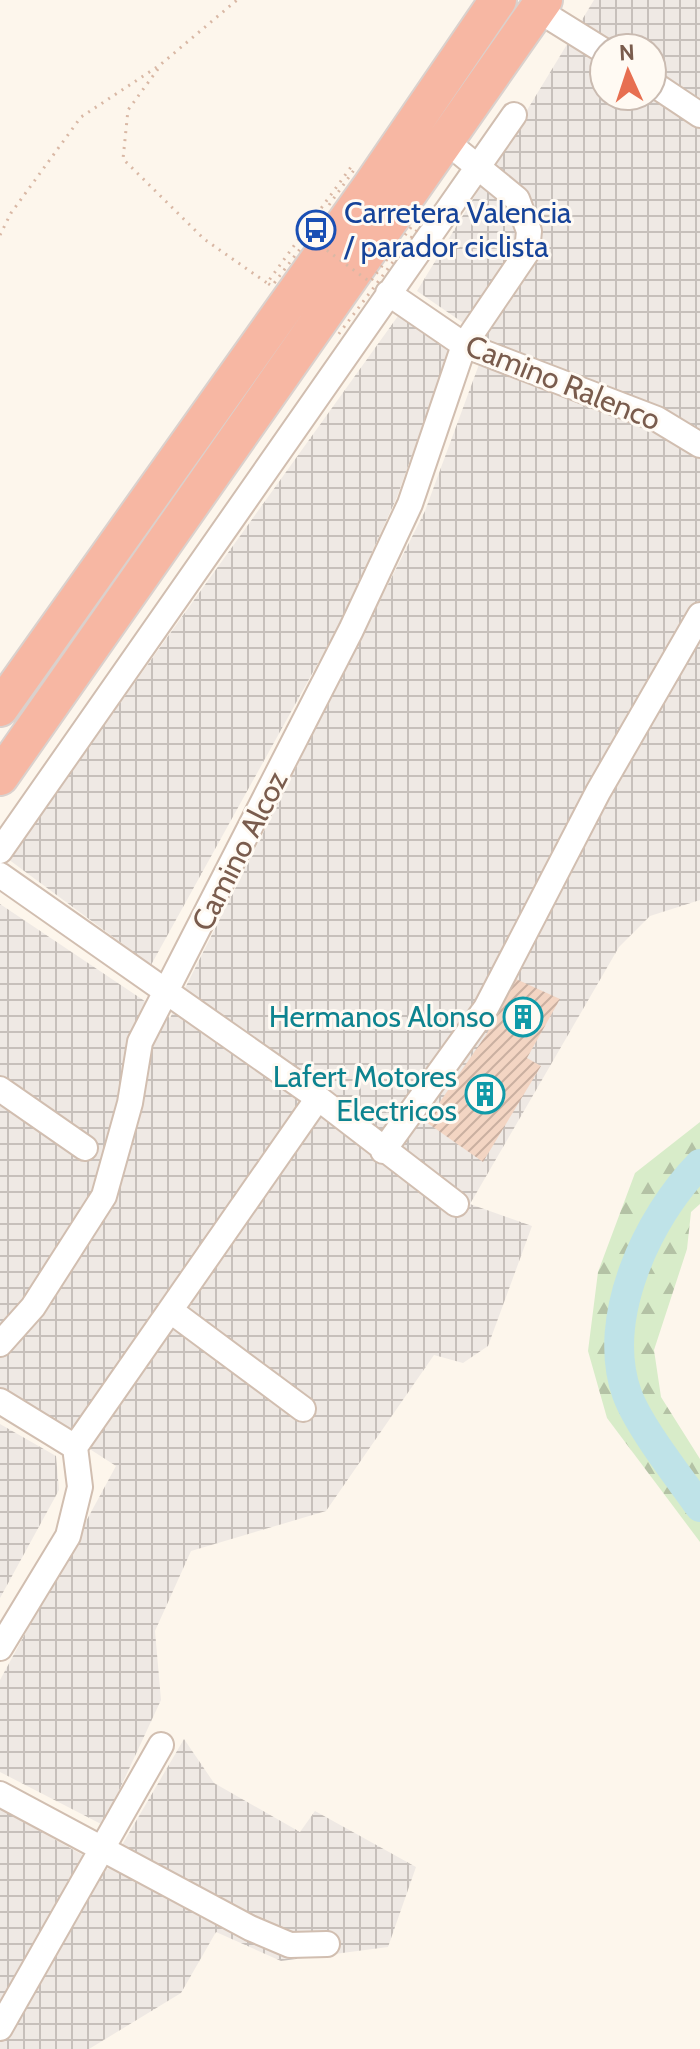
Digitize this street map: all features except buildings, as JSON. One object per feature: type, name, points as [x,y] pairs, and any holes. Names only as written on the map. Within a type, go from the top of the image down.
[{"type":"highway","points":[[0,708],[371,186],[498,0]]},
{"type":"highway","points":[[0,777],[541,5]]},
{"type":"street","points":[[541,5],[588,39]]},
{"type":"street","points":[[668,94],[700,115]]},
{"type":"street","points":[[0,851],[514,115]]},
{"type":"street","name":"Camino Alcoz","points":[[0,1344],[33,1307],[104,1196],[127,1115],[140,1042],[168,993],[351,630],[410,504],[464,345],[527,252],[530,242],[526,218],[517,199],[447,142]]},
{"type":"street","name":"Camino Ralenco","points":[[388,293],[464,345],[657,419],[700,445]]},
{"type":"street","points":[[383,1151],[486,1008],[598,792],[700,615]]},
{"type":"street","points":[[0,875],[318,1098],[383,1151],[456,1204]]},
{"type":"street","points":[[0,1089],[85,1148]]},
{"type":"street","points":[[0,1648],[68,1536],[80,1487],[75,1447],[318,1098]]},
{"type":"street","points":[[171,1311],[303,1409]]},
{"type":"street","points":[[0,1401],[75,1447]]},
{"type":"street","points":[[0,2028],[161,1745]]},
{"type":"street","points":[[0,1794],[102,1851],[290,1945],[327,1944]]},
{"type":"path","points":[[0,235],[11,213],[81,117],[160,65],[237,0]]},
{"type":"path","points":[[160,65],[128,110],[123,159],[204,239],[272,286],[309,237],[370,282],[421,214],[426,218],[338,335]]},
{"type":"path","points":[[267,283],[351,167],[354,170],[329,205]]},
{"type":"shaded area","points":[[594,0],[700,0],[700,900],[650,916],[619,947],[470,1204],[532,1226],[488,1346],[463,1363],[434,1355],[326,1511],[191,1551],[155,1631],[161,1700],[103,1825],[0,1772],[0,1680],[116,1466],[0,1391],[0,904],[170,1018],[425,511],[488,340],[417,291]]},
{"type":"shaded area","points":[[398,316],[449,351],[397,497],[339,625],[151,965],[8,859]]},
{"type":"shaded area","points":[[0,1424],[56,1456],[59,1490],[0,1598]]},
{"type":"shaded area","points":[[184,1739],[214,1783],[300,1832],[315,1811],[416,1867],[388,1947],[281,1961],[216,1932],[181,1993],[89,2049],[0,2049],[0,1809],[108,1869]]},
{"type":"green space","points":[[700,1122],[700,1204],[691,1212],[687,1249],[654,1350],[661,1397],[700,1459],[700,1542],[607,1418],[588,1351],[598,1272],[635,1173]]},
{"type":"waterway","points":[[700,1164],[681,1186],[647,1240],[634,1270],[620,1333],[620,1364],[627,1394],[650,1436],[700,1507]]},
{"type":"place","name":"Carretera Valencia / parador ciclista","points":[[316,230]]},
{"type":"place","name":"Hermanos Alonso","points":[[523,1017]]},
{"type":"place","name":"Lafert Motores Electricos","points":[[485,1094]]}]
